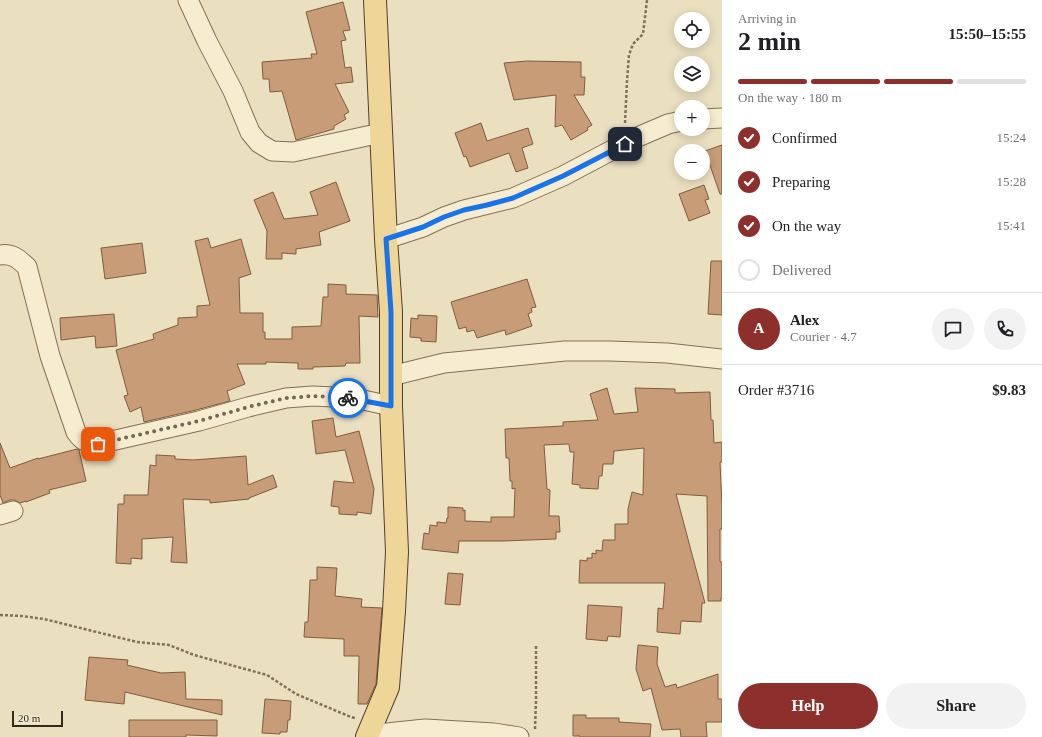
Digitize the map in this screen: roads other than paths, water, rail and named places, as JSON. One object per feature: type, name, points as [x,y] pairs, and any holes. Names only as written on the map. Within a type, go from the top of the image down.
[{"type":"main road","points":[[370,731],[388,687],[397,552],[391,406],[391,312],[386,239],[375,0]]},
{"type":"street","points":[[188,0],[206,41],[233,91],[250,132],[259,144],[272,151],[293,152],[381,133]]},
{"type":"street","points":[[710,119],[722,118]]},
{"type":"street","points":[[386,239],[423,227],[464,210],[513,198],[563,176],[625,144],[674,123]]},
{"type":"street","points":[[0,255],[14,256],[27,267],[50,356],[76,432],[82,440],[89,443],[98,444],[199,421],[286,398],[313,396],[354,398],[391,406]]},
{"type":"street","points":[[391,376],[444,363],[565,351],[667,353],[722,359]]},
{"type":"street","points":[[370,731],[425,729],[494,733],[527,733]]}]
